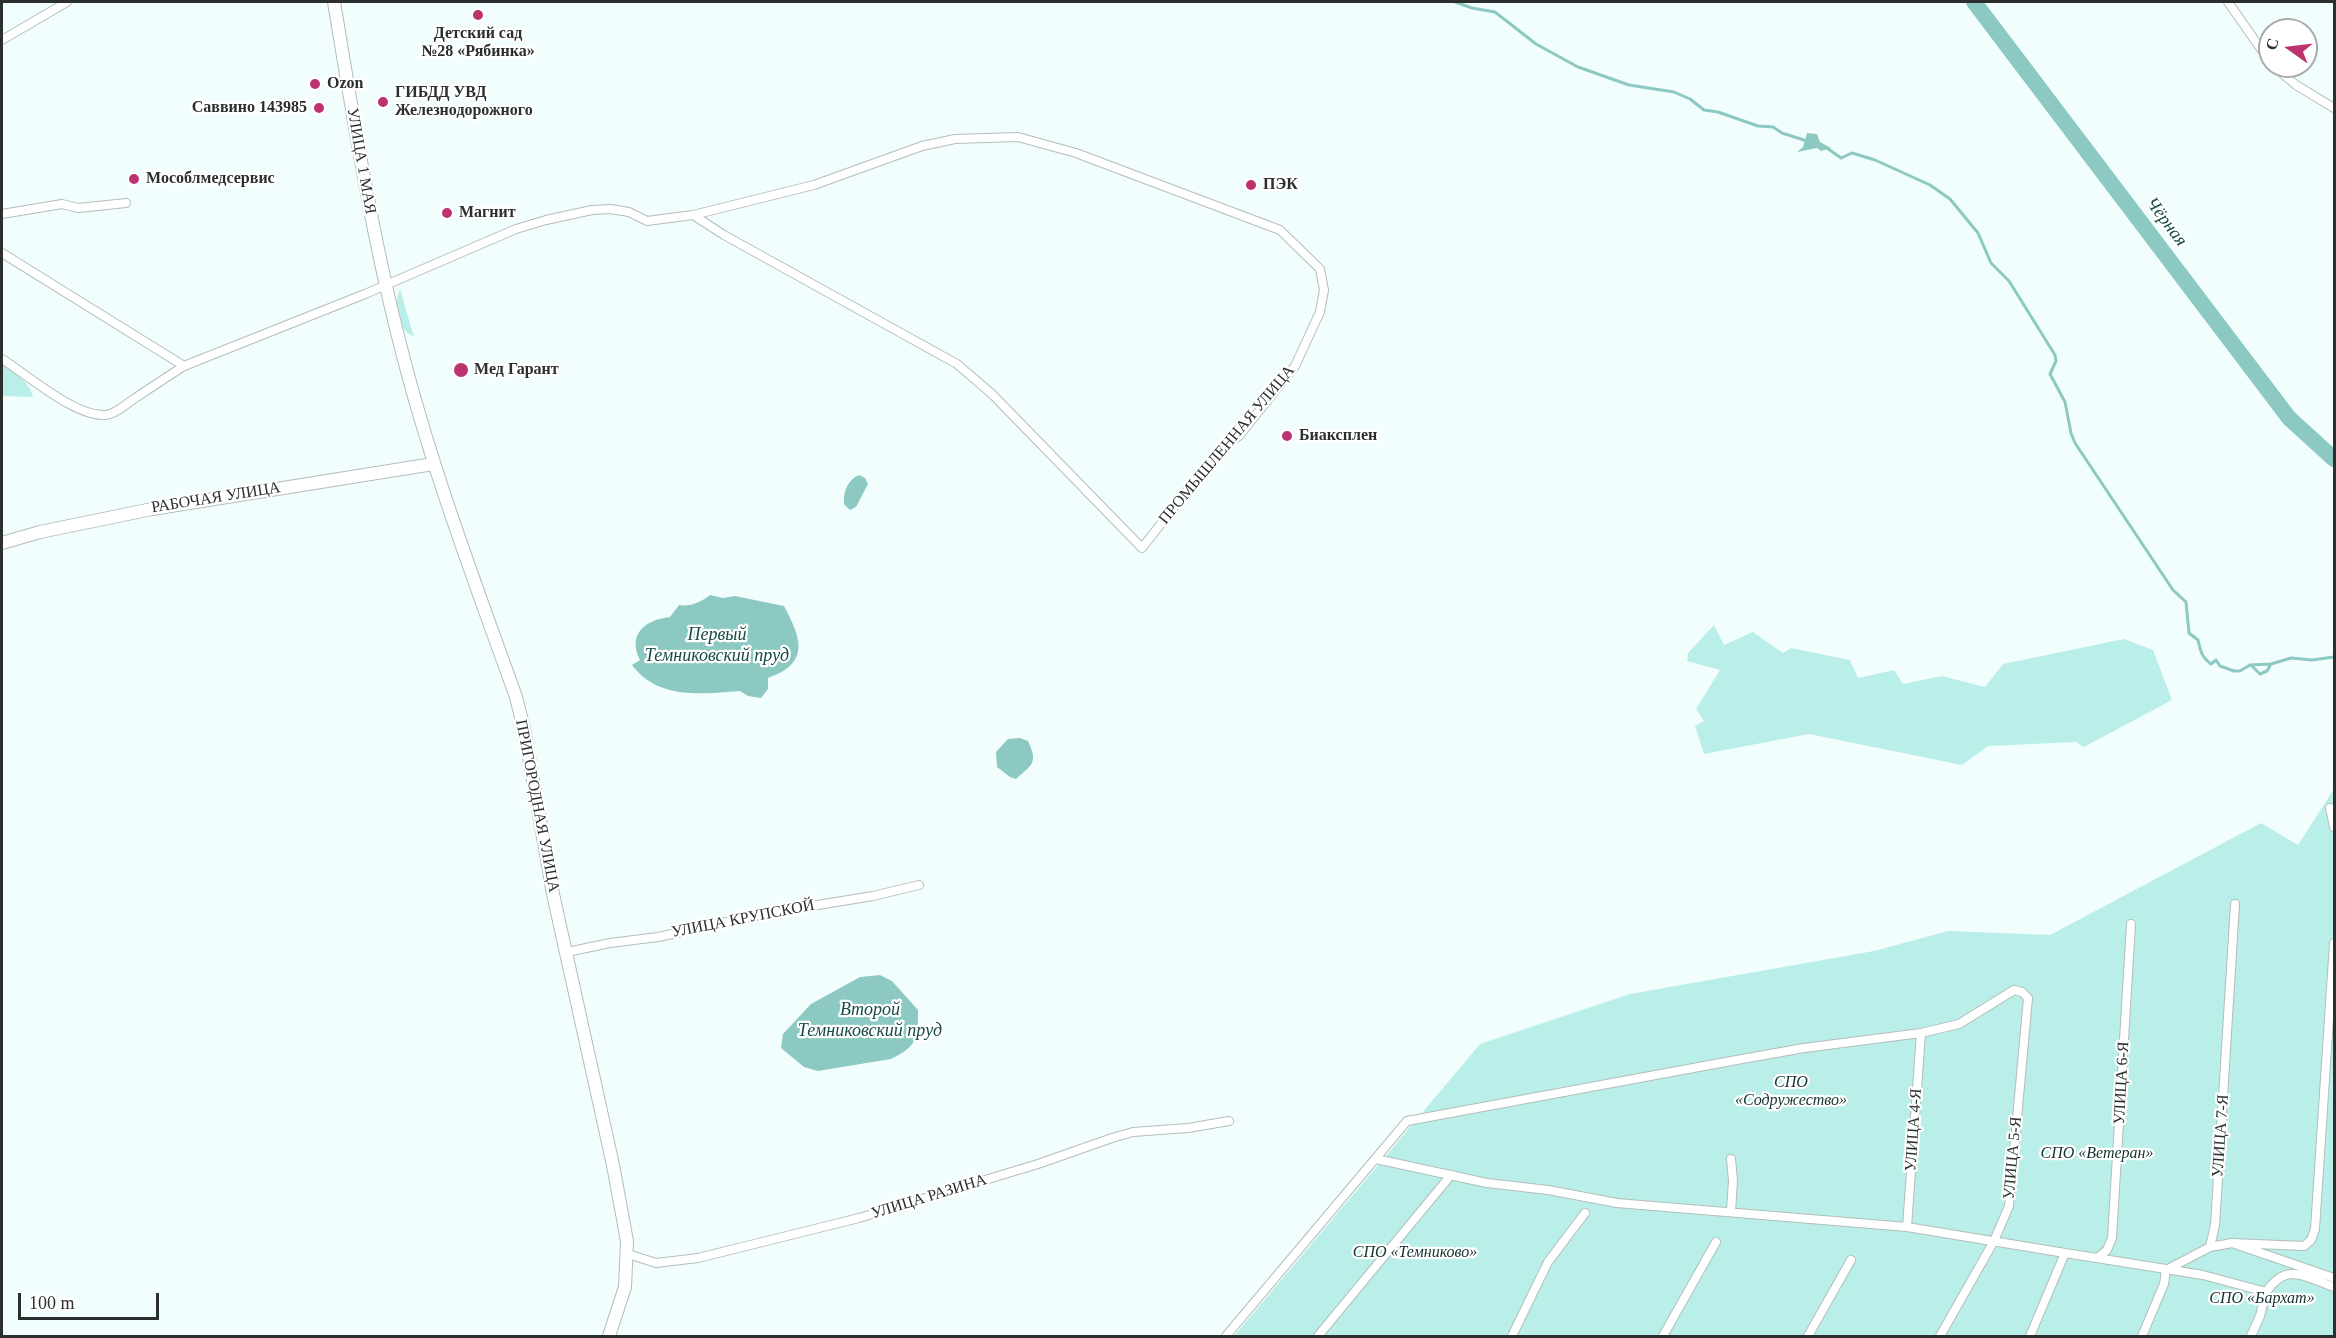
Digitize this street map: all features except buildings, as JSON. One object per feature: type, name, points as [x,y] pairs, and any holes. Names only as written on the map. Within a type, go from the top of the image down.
[{"type":"street","points":[[2,40],[67,2]]},
{"type":"street","name":"УЛИЦА 1 МАЯ","points":[[334,2],[374,235],[385,285]]},
{"type":"street","points":[[2228,2],[2258,45]]},
{"type":"street","points":[[2288,78],[2334,108]]},
{"type":"street","name":"ПРОМЫШЛЕННАЯ УЛИЦА","points":[[2,359],[19,369],[38,386],[86,412],[102,415],[117,411],[184,366],[516,229],[576,213],[610,209],[629,212],[647,221],[693,215],[814,185],[939,142],[976,137],[1018,137],[1076,153],[1280,230],[1320,269],[1323,278],[1323,300],[1317,322],[1295,366],[1239,436],[1218,452],[1142,548],[992,394],[957,364],[724,235],[693,215]]},
{"type":"street","points":[[2,214],[62,204],[78,208],[126,203]]},
{"type":"street","points":[[2,253],[184,366]]},
{"type":"street","name":"ПРИГОРОДНАЯ УЛИЦА","points":[[385,285],[434,464],[516,697],[524,729],[553,894],[613,1165],[628,1254],[627,1276],[622,1299],[609,1336]]},
{"type":"street","name":"РАБОЧАЯ УЛИЦА","points":[[2,543],[40,532],[152,509],[434,464]]},
{"type":"street","points":[[2330,808],[2334,827]]},
{"type":"street","name":"УЛИЦА КРУПСКОЙ","points":[[567,952],[610,943],[658,937],[768,913],[873,896],[919,885]]},
{"type":"street","name":"УЛИЦА 7-Я","points":[[2210,1247],[2216,1213],[2235,904]]},
{"type":"street","name":"УЛИЦА 6-Я","points":[[2097,1258],[2107,1250],[2114,1222],[2131,924]]},
{"type":"street","points":[[2166,1270],[2210,1247],[2232,1243],[2304,1246],[2311,1240],[2315,1229],[2334,943]]},
{"type":"street","name":"УЛИЦА 5-Я","points":[[1921,1033],[1959,1024],[2014,990],[2022,992],[2028,998],[2009,1206],[1994,1241],[1941,1336]]},
{"type":"street","points":[[1226,1336],[1407,1121],[1753,1057],[1921,1033]]},
{"type":"street","name":"УЛИЦА 4-Я","points":[[1908,1227],[1921,1033]]},
{"type":"street","name":"УЛИЦА РАЗИНА","points":[[628,1254],[656,1263],[698,1258],[859,1218],[1038,1164],[1133,1132],[1188,1128],[1228,1121]]},
{"type":"street","points":[[1376,1159],[1451,1175],[1617,1203],[1908,1227],[2203,1275],[2266,1292]]},
{"type":"street","points":[[1731,1159],[1731,1211]]},
{"type":"street","points":[[1318,1336],[1451,1175]]},
{"type":"street","points":[[1512,1336],[1548,1262],[1585,1213]]},
{"type":"street","points":[[1663,1336],[1716,1242]]},
{"type":"street","points":[[2232,1243],[2334,1278]]},
{"type":"street","points":[[2030,1336],[2065,1253]]},
{"type":"street","points":[[1808,1336],[1851,1260]]},
{"type":"street","points":[[2142,1336],[2164,1284],[2166,1270]]},
{"type":"street","points":[[2251,1336],[2260,1316],[2266,1292],[2275,1279],[2293,1273],[2334,1287]]},
{"type":"green space","points":[[400,289],[414,337],[403,328],[397,317],[396,304]]},
{"type":"green space","points":[[2,363],[25,382],[33,397],[2,396]]},
{"type":"green space","points":[[1714,625],[1724,645],[1753,632],[1783,653],[1791,648],[1850,660],[1858,678],[1894,670],[1903,684],[1942,676],[1985,687],[2003,664],[2124,639],[2153,650],[2172,700],[2084,747],[2076,742],[1988,746],[1962,765],[1809,734],[1704,754],[1695,726],[1704,721],[1696,709],[1720,670],[1687,661],[1688,653]]},
{"type":"green space","points":[[2334,789],[2334,1336],[1234,1336],[1480,1044],[1630,994],[1874,951],[1948,931],[2050,935],[2261,823],[2298,845]]},
{"type":"water","points":[[1807,133],[1817,134],[1820,142],[1831,148],[1821,151],[1817,148],[1797,152],[1803,147]]},
{"type":"water","points":[[859,475],[865,478],[868,484],[856,507],[850,510],[844,504],[845,491],[851,480]]},
{"type":"water","name":"Первый Темниковский пруд","points":[[710,595],[723,598],[735,596],[784,606],[790,618],[798,639],[796,657],[791,665],[782,672],[768,678],[768,689],[761,698],[748,696],[740,691],[696,693],[668,689],[654,684],[632,665],[640,660],[636,643],[637,636],[646,625],[670,617],[679,605],[695,603]]},
{"type":"water","points":[[1020,738],[1028,741],[1033,759],[1030,766],[1016,779],[997,767],[996,752],[1008,739]]},
{"type":"water","name":"Второй Темниковский пруд","points":[[880,975],[892,981],[918,1010],[917,1034],[907,1050],[891,1059],[818,1071],[804,1067],[781,1048],[783,1034],[811,1004],[860,977]]},
{"type":"waterway","points":[[1455,2],[1495,12],[1536,44],[1578,67],[1629,85],[1674,92],[1690,99],[1704,110],[1718,112],[1758,126],[1773,127],[1782,133],[1807,141]]},
{"type":"waterway","name":"Чёрная","points":[[1974,2],[2289,418],[2334,459]]},
{"type":"waterway","points":[[1827,148],[1841,158],[1852,153],[1875,160],[1930,185],[1950,199],[1978,233],[1991,263],[2009,281],[2055,355],[2056,361],[2050,374],[2065,402],[2075,443],[2173,590],[2186,602],[2189,633],[2198,640],[2202,654],[2208,661],[2211,664],[2216,660],[2220,666],[2240,671],[2250,665],[2271,664],[2291,658],[2312,660],[2334,657]]},
{"type":"waterway","points":[[2251,665],[2260,674],[2267,671],[2271,664]]},
{"type":"place","name":"Детский сад №28 «Рябинка»","points":[[478,15]]},
{"type":"place","name":"Ozon","points":[[315,84]]},
{"type":"place","name":"ГИБДД УВД Железнодорожного","points":[[383,102]]},
{"type":"place","name":"Саввино 143985","points":[[319,108]]},
{"type":"place","name":"Мособлмедсервис","points":[[134,179]]},
{"type":"place","name":"ПЭК","points":[[1251,185]]},
{"type":"place","name":"Магнит","points":[[447,213]]},
{"type":"place","name":"Мед Гарант","points":[[461,370]]},
{"type":"place","name":"Биаксплен","points":[[1287,436]]},
{"type":"park label","name":"СПО «Содружество»","points":[[1791,1092]]},
{"type":"park label","name":"СПО «Ветеран»","points":[[2097,1154]]},
{"type":"park label","name":"СПО «Темниково»","points":[[1415,1253]]},
{"type":"park label","name":"СПО «Бархат»","points":[[2262,1299]]}]
